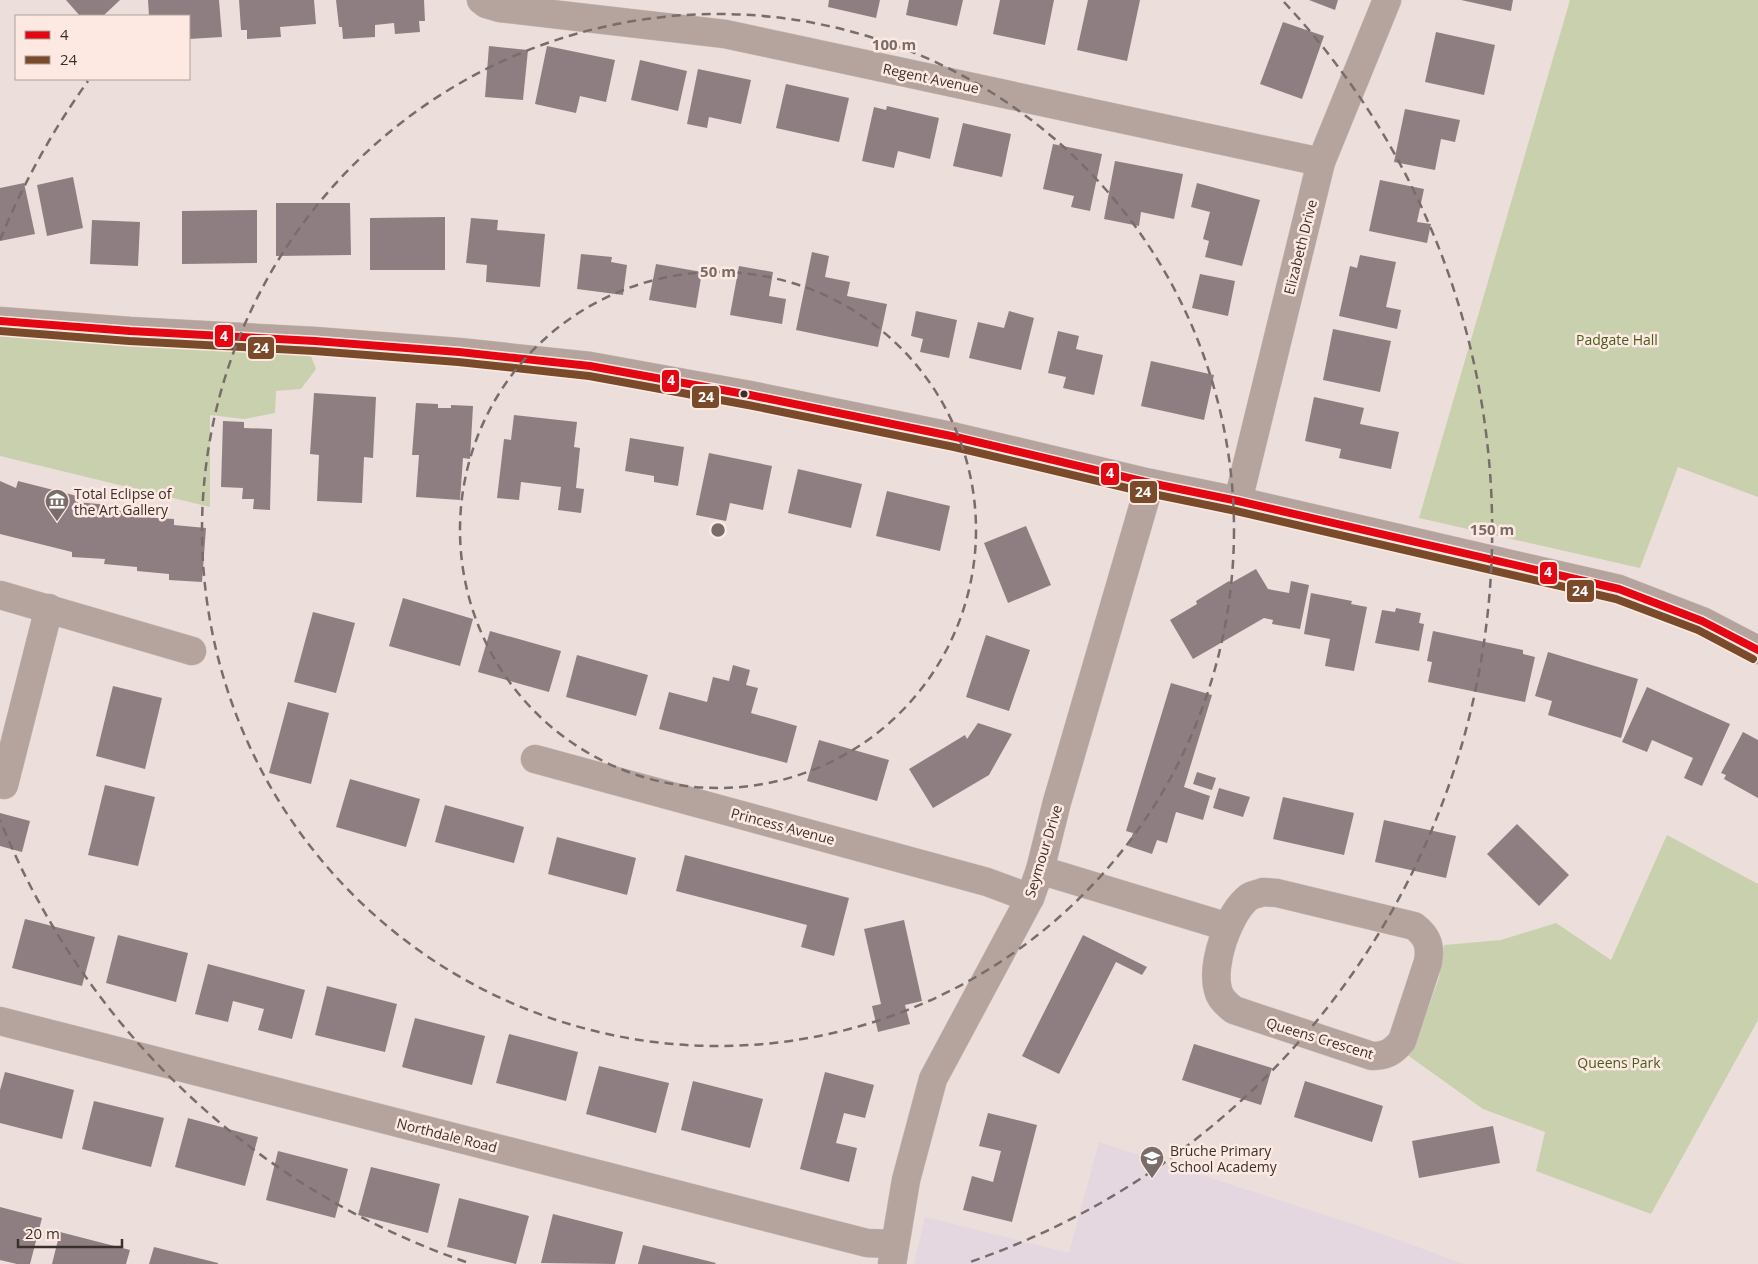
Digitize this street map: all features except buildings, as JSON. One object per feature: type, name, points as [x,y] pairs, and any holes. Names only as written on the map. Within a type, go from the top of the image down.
[{"type":"street","name":"Regent Avenue","points":[[481,0],[486,4],[500,8],[725,34],[1321,162]]},
{"type":"street","name":"Elizabeth Drive","points":[[1238,501],[1321,162],[1388,0]]},
{"type":"street","points":[[0,321],[130,331],[315,340],[459,352],[590,366],[750,395],[956,437],[1619,589],[1702,621],[1758,650]]},
{"type":"street","name":"Seymour Drive","points":[[893,1254],[906,1180],[933,1079],[1030,898],[1040,870],[1057,802],[1150,483]]},
{"type":"street","points":[[0,594],[192,651]]},
{"type":"street","points":[[4,785],[49,608]]},
{"type":"street","name":"Princess Avenue","points":[[535,759],[987,882],[1030,898]]},
{"type":"street","points":[[1040,870],[1228,927]]},
{"type":"street","name":"Queens Crescent","points":[[1263,892],[1278,893],[1414,926],[1426,937],[1430,952],[1402,1041],[1395,1050],[1384,1056],[1372,1056],[1234,1010],[1224,1003],[1218,991],[1216,978],[1219,954],[1228,927],[1239,906],[1250,896],[1263,892]]},
{"type":"street","name":"Northdale Road","points":[[0,1021],[868,1243],[893,1254]]},
{"type":"shaded area","name":"Bruche Primary School Academy","points":[[1099,1142],[1365,1228],[1464,1264],[914,1264],[925,1217],[1069,1253]]},
{"type":"green space","name":"Padgate Hall","points":[[1570,0],[1758,0],[1758,497],[1678,467],[1640,568],[1419,518]]},
{"type":"green space","points":[[0,311],[303,336],[316,369],[301,389],[276,391],[275,413],[244,419],[210,415],[210,507],[0,456]]},
{"type":"green space","name":"Queens Park","points":[[1667,835],[1758,884],[1758,1020],[1651,1214],[1536,1171],[1545,1132],[1483,1109],[1406,1054],[1415,1044],[1439,978],[1444,945],[1501,940],[1556,923],[1611,960]]},
{"type":"transit line","name":"4","points":[[0,321],[459,352],[590,366],[750,395],[956,437],[1619,589],[1702,621],[1758,650]]},
{"type":"transit line","name":"24","points":[[0,331],[458,362],[589,376],[748,405],[954,447],[1616,599],[1698,630],[1753,659]]},
{"type":"place","name":"Total Eclipse of the Art Gallery","points":[[57,522]]},
{"type":"place","name":"Bruche Primary School Academy","points":[[1152,1179]]}]
